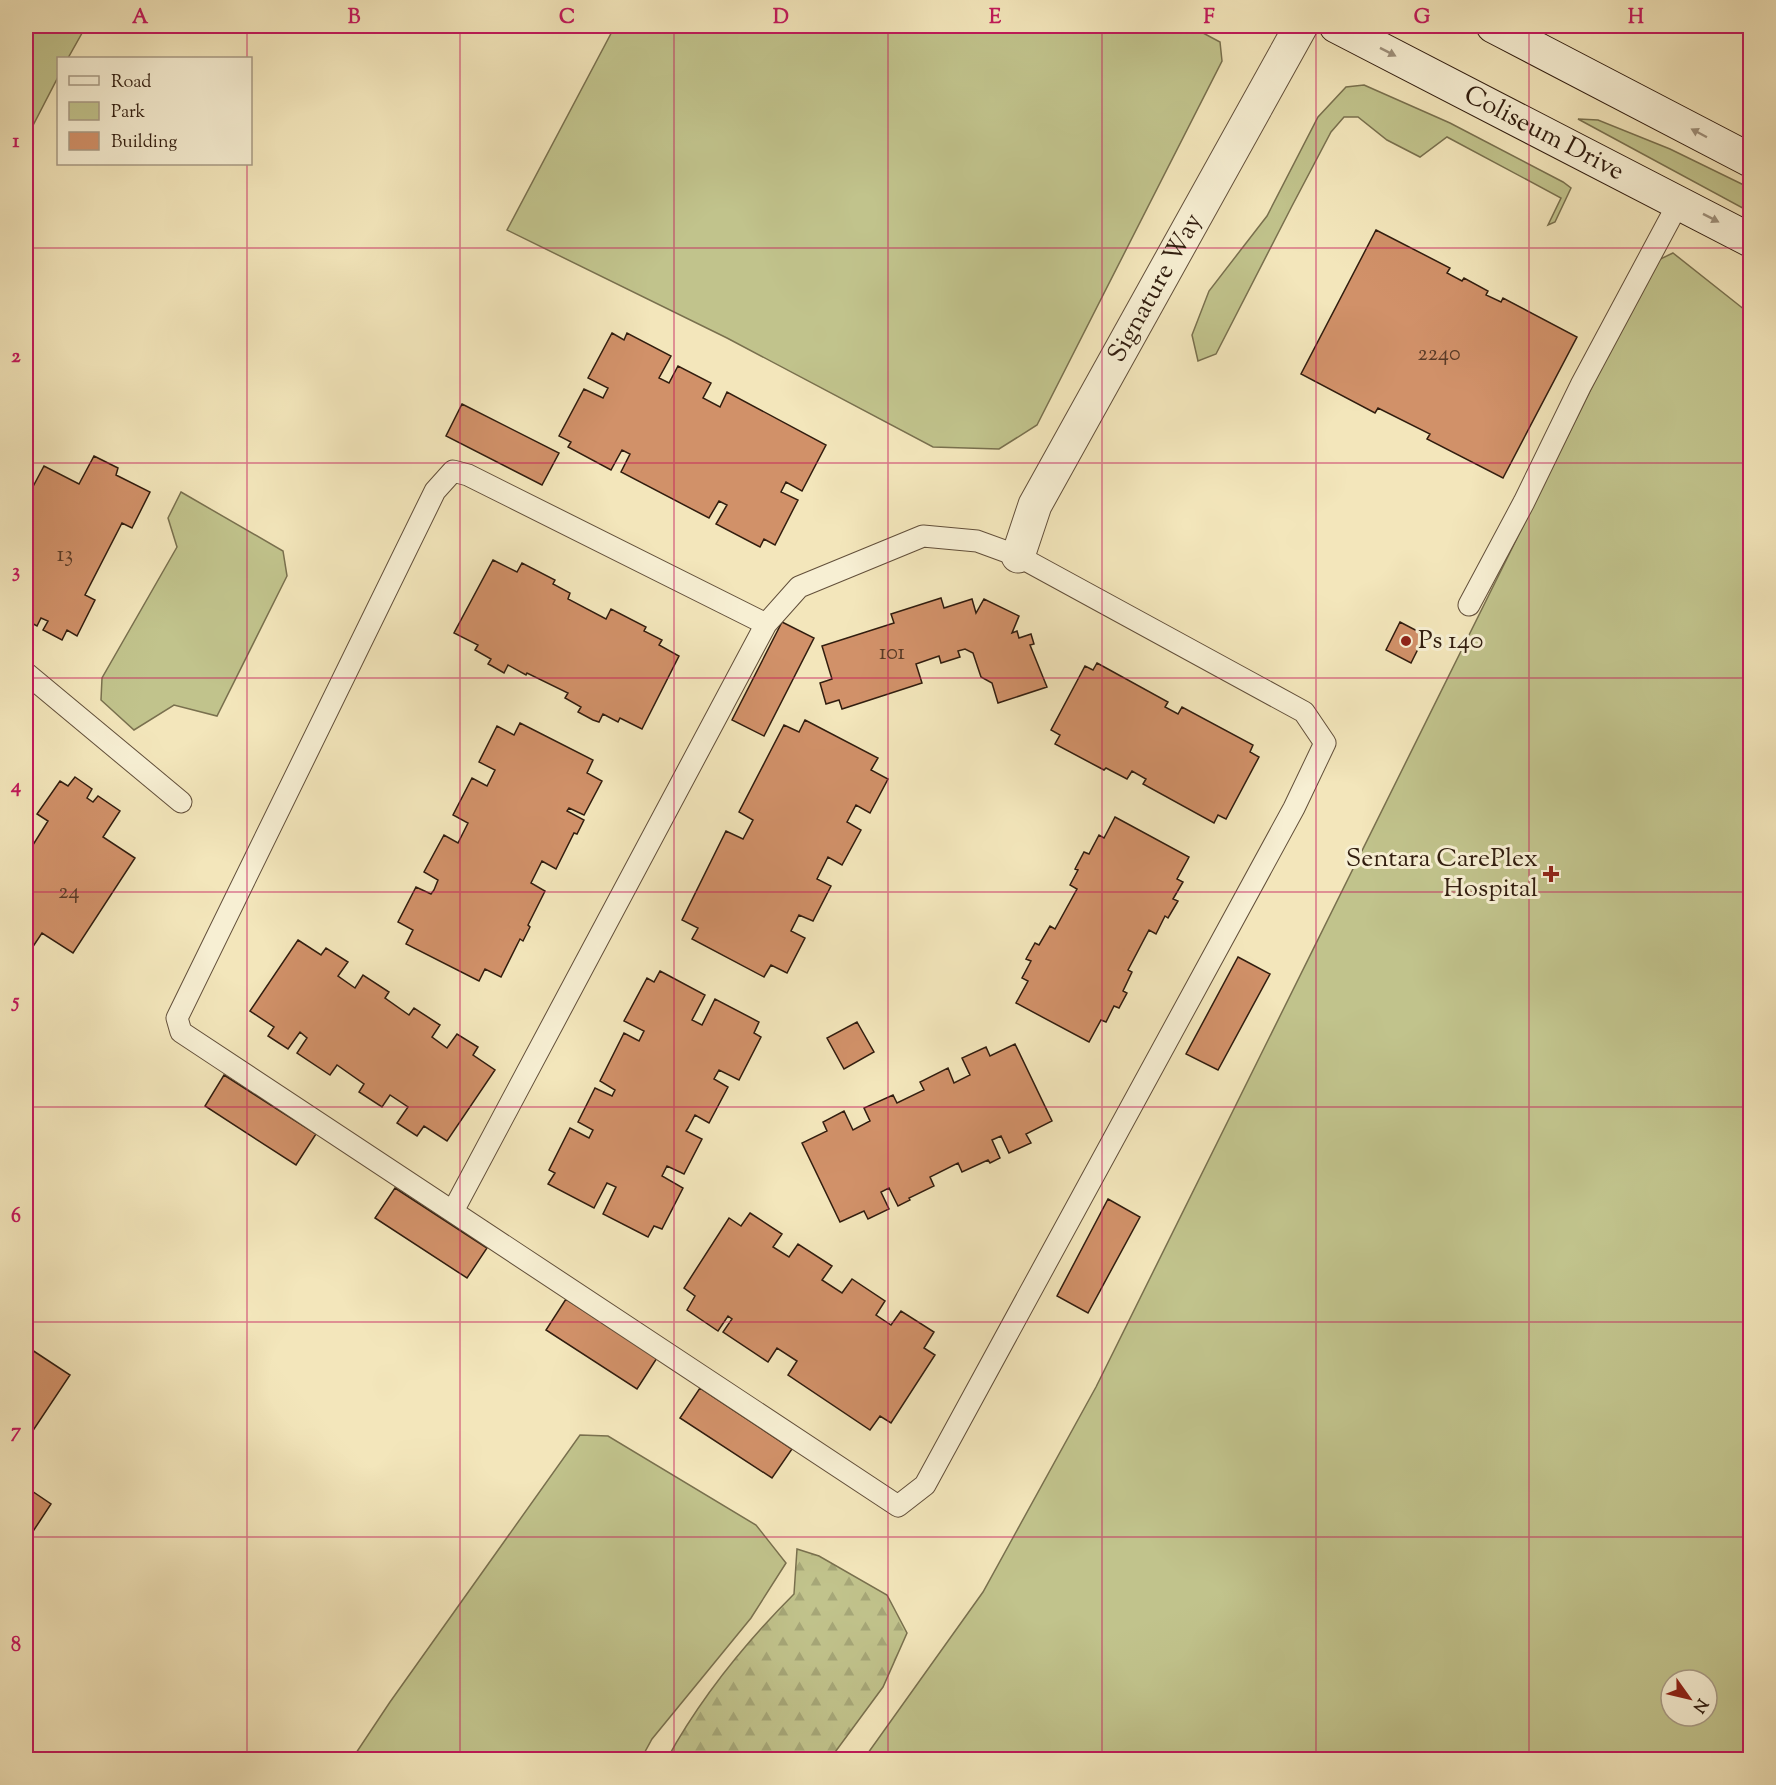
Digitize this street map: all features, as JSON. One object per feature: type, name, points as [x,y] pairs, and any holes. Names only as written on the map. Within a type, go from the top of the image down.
[{"type":"street","name":"Signature Way","points":[[1018,556],[1035,505],[1301,26]]},
{"type":"street","name":"Coliseum Drive","points":[[1336,26],[1750,240]]},
{"type":"street","points":[[1493,26],[1750,160]]},
{"type":"lane","points":[[1469,605],[1524,502],[1581,385],[1679,202]]},
{"type":"lane","points":[[453,1211],[766,624],[799,587],[923,536],[977,541],[1018,556],[1304,712],[1325,743],[1294,808],[925,1485],[898,1506],[181,1032],[177,1018],[435,491],[453,471],[468,475],[766,624]]},
{"type":"lane","points":[[26,674],[181,802]]},
{"type":"green space","points":[[26,26],[86,26],[69,57],[57,57],[57,79],[26,139]]},
{"type":"green space","points":[[615,26],[1190,26],[1220,42],[1222,61],[1037,425],[999,449],[933,447],[727,338],[507,230]]},
{"type":"green space","points":[[1364,85],[1450,123],[1563,182],[1571,188],[1555,222],[1548,225],[1561,198],[1447,137],[1420,157],[1387,140],[1358,117],[1344,117],[1331,132],[1216,354],[1198,361],[1192,335],[1209,291],[1267,216],[1318,117],[1346,87]]},
{"type":"green space","points":[[1578,119],[1598,120],[1670,149],[1750,188],[1750,212]]},
{"type":"green space","name":"Sentara CarePlex Hospital","points":[[1673,253],[1750,314],[1750,1759],[863,1760],[983,1592],[1096,1387],[1654,262]]},
{"type":"green space","points":[[181,492],[283,551],[287,576],[217,716],[174,705],[134,730],[101,700],[102,678],[177,547],[168,518]]},
{"type":"green space","points":[[580,1435],[608,1436],[756,1525],[786,1563],[751,1618],[652,1739],[641,1759],[352,1759],[390,1702]]},
{"type":"green space","points":[[797,1549],[819,1556],[887,1595],[907,1633],[883,1687],[830,1759],[667,1759],[694,1715],[725,1672],[794,1594]]},
{"type":"building","points":[[1376,230],[1450,268],[1447,273],[1462,281],[1464,278],[1488,291],[1486,295],[1501,302],[1503,298],[1577,337],[1503,478],[1427,439],[1430,434],[1378,408],[1375,413],[1301,374]]},
{"type":"building","points":[[612,333],[624,340],[627,333],[671,356],[659,378],[669,383],[678,366],[711,383],[703,398],[720,407],[727,392],[826,445],[802,491],[786,482],[781,492],[798,500],[775,545],[764,539],[760,547],[716,524],[727,505],[719,501],[709,518],[621,472],[630,454],[622,450],[611,470],[568,447],[571,442],[559,436],[584,389],[603,398],[608,388],[588,378]]},
{"type":"building","points":[[462,404],[559,453],[542,485],[446,436]]},
{"type":"building","points":[[94,456],[118,468],[116,475],[150,492],[132,528],[122,523],[85,595],[95,600],[77,636],[67,630],[62,640],[43,630],[48,621],[41,618],[37,626],[26,620],[26,591],[29,585],[26,583],[26,495],[27,492],[29,494],[44,466],[79,484]]},
{"type":"building","points":[[493,560],[517,572],[522,563],[555,580],[553,584],[570,593],[568,599],[606,619],[611,609],[646,627],[644,631],[662,640],[659,645],[679,656],[642,729],[620,718],[618,722],[603,714],[599,722],[593,720],[578,712],[581,707],[565,698],[568,693],[508,665],[504,673],[488,664],[491,659],[475,650],[478,645],[454,633]]},
{"type":"building","points":[[941,598],[944,608],[972,599],[976,613],[984,599],[1019,616],[1012,633],[1017,631],[1019,638],[1031,634],[1034,644],[1030,645],[1047,687],[998,703],[992,683],[981,677],[973,653],[965,649],[958,651],[960,657],[941,663],[939,656],[916,664],[922,683],[842,709],[839,700],[826,704],[820,683],[832,679],[822,646],[894,623],[891,614]]},
{"type":"building","points":[[782,622],[814,638],[764,736],[732,720]]},
{"type":"building","name":"Ps 140","points":[[1400,622],[1425,635],[1411,663],[1386,650]]},
{"type":"building","points":[[1097,663],[1168,702],[1165,707],[1178,714],[1182,707],[1253,745],[1250,752],[1259,757],[1226,819],[1218,815],[1214,823],[1143,784],[1146,779],[1132,771],[1127,779],[1106,768],[1104,770],[1055,744],[1060,735],[1051,730],[1085,666],[1093,670]]},
{"type":"building","points":[[805,720],[878,758],[871,770],[888,779],[870,813],[856,805],[847,822],[861,830],[842,865],[828,857],[817,879],[831,886],[813,921],[799,915],[791,931],[805,938],[787,973],[771,965],[764,977],[692,939],[698,928],[682,920],[726,831],[743,839],[753,820],[739,812],[784,725],[799,732]]},
{"type":"building","points":[[520,723],[593,760],[587,773],[602,781],[584,815],[569,808],[567,811],[584,820],[577,834],[574,833],[556,869],[542,861],[531,883],[545,891],[528,925],[530,927],[523,941],[520,939],[501,977],[485,969],[479,981],[406,944],[413,930],[398,922],[416,887],[431,894],[434,890],[438,880],[424,872],[444,835],[458,843],[468,823],[453,815],[472,778],[487,786],[495,770],[479,762],[497,726],[514,735]]},
{"type":"building","points":[[75,777],[92,789],[87,798],[93,802],[98,796],[120,811],[103,837],[135,858],[73,953],[42,933],[26,957],[26,856],[48,821],[37,814],[60,781],[68,786]]},
{"type":"building","points":[[1115,817],[1189,857],[1177,879],[1183,882],[1173,899],[1178,901],[1168,918],[1165,916],[1156,934],[1149,930],[1128,970],[1132,972],[1123,991],[1127,993],[1119,1008],[1114,1006],[1106,1022],[1101,1020],[1089,1042],[1016,1003],[1028,981],[1022,978],[1031,961],[1026,959],[1035,943],[1039,945],[1050,926],[1055,929],[1077,889],[1070,885],[1084,852],[1089,854],[1099,835],[1104,838]]},
{"type":"building","points":[[298,940],[321,955],[326,948],[348,962],[338,976],[355,988],[363,975],[389,992],[385,998],[409,1015],[414,1008],[440,1025],[432,1037],[447,1048],[457,1034],[478,1047],[473,1055],[495,1070],[447,1141],[424,1126],[417,1136],[397,1123],[408,1107],[390,1095],[382,1107],[359,1092],[364,1084],[337,1065],[330,1075],[297,1053],[307,1038],[300,1032],[288,1049],[268,1036],[274,1027],[250,1011]]},
{"type":"building","points":[[1238,957],[1270,974],[1218,1070],[1186,1054]]},
{"type":"building","points":[[660,971],[705,995],[692,1020],[702,1025],[715,999],[759,1022],[754,1033],[761,1037],[739,1080],[719,1070],[714,1079],[728,1087],[709,1123],[695,1115],[686,1131],[702,1139],[684,1174],[667,1166],[662,1176],[683,1188],[662,1229],[654,1226],[648,1237],[603,1214],[616,1187],[607,1183],[594,1208],[548,1184],[555,1173],[549,1170],[570,1128],[589,1138],[593,1130],[578,1122],[595,1088],[612,1096],[615,1090],[600,1081],[624,1033],[639,1041],[644,1031],[624,1021],[647,978],[654,982]]},
{"type":"building","points":[[857,1022],[874,1052],[844,1069],[827,1038]]},
{"type":"building","points":[[1015,1044],[1052,1121],[1026,1134],[1031,1143],[1009,1153],[1001,1136],[992,1140],[1000,1158],[990,1163],[988,1160],[962,1172],[958,1163],[930,1177],[934,1186],[898,1206],[889,1188],[881,1192],[889,1209],[868,1219],[864,1211],[840,1222],[802,1143],[827,1131],[823,1122],[844,1111],[853,1130],[870,1121],[864,1108],[893,1095],[897,1103],[924,1090],[920,1082],[948,1068],[954,1083],[970,1075],[962,1058],[986,1047],[990,1056]]},
{"type":"building","points":[[224,1075],[316,1134],[296,1165],[205,1106]]},
{"type":"building","points":[[395,1188],[487,1248],[467,1278],[375,1218]]},
{"type":"building","points":[[1108,1199],[1140,1217],[1088,1313],[1057,1296]]},
{"type":"building","points":[[750,1213],[782,1234],[773,1247],[789,1257],[798,1244],[832,1266],[822,1280],[842,1293],[852,1279],[885,1301],[876,1315],[891,1325],[901,1311],[934,1332],[924,1348],[935,1355],[891,1423],[880,1416],[870,1430],[788,1375],[797,1361],[777,1348],[768,1362],[723,1332],[732,1319],[728,1316],[718,1331],[687,1310],[695,1296],[684,1288],[729,1218],[741,1226]]},
{"type":"building","points":[[566,1299],[657,1358],[637,1389],[546,1330]]},
{"type":"building","points":[[26,1346],[70,1375],[26,1441]]},
{"type":"building","points":[[700,1388],[792,1449],[772,1478],[680,1418]]},
{"type":"building","points":[[26,1487],[51,1504],[26,1542]]},
{"type":"place","name":"Ps 140","points":[[1406,641]]},
{"type":"place","name":"Sentara CarePlex Hospital","points":[[1551,874]]}]
